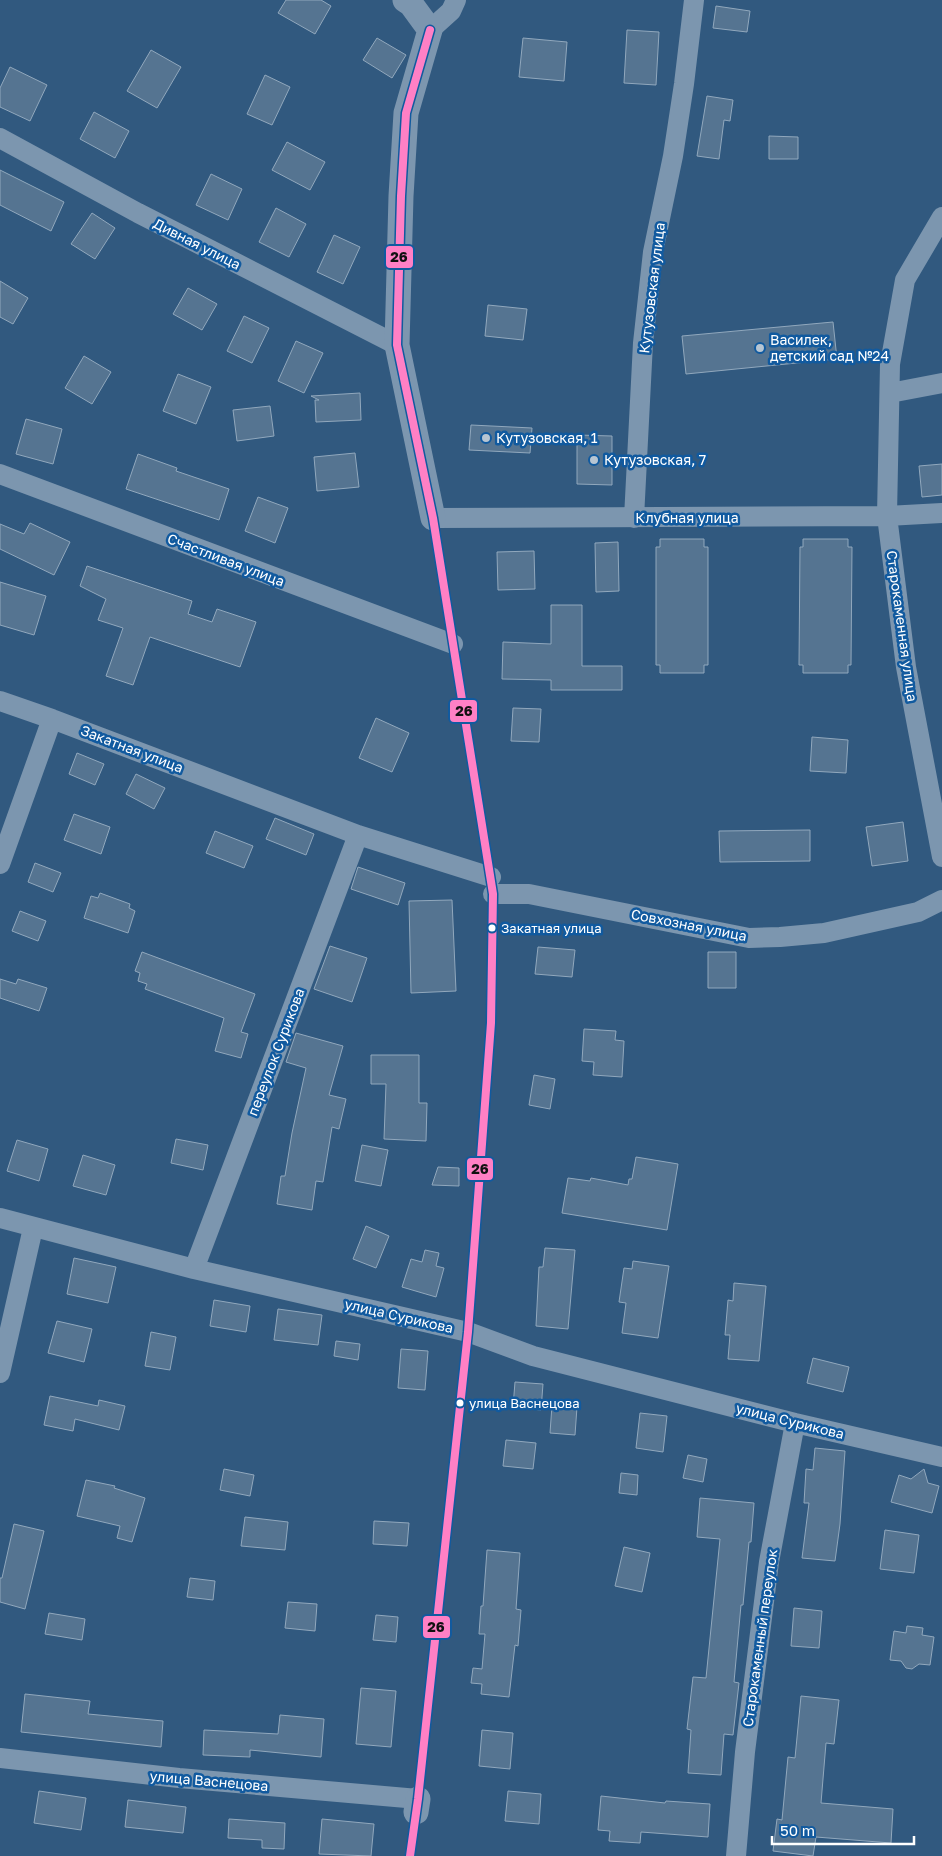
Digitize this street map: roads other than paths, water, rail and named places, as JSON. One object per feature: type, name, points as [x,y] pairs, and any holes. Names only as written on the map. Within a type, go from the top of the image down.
[{"type":"street","points":[[405,0],[411,4],[430,30]]},
{"type":"street","points":[[433,518],[397,345],[401,196],[406,112],[430,30],[451,11],[456,0]]},
{"type":"street","name":"Кутузовская улица","points":[[634,518],[643,343],[653,252],[676,138],[694,0]]},
{"type":"street","name":"Дивная улица","points":[[0,138],[138,214],[397,345]]},
{"type":"street","name":"Старокаменная улица","points":[[942,217],[905,280],[890,364],[887,516],[906,667],[940,854],[942,856]]},
{"type":"street","points":[[890,393],[942,383]]},
{"type":"street","name":"Счастливая улица","points":[[0,474],[453,644]]},
{"type":"street","name":"Клубная улица","points":[[433,518],[887,516],[942,513]]},
{"type":"street","name":"Закатная улица","points":[[0,701],[492,886]]},
{"type":"street","points":[[0,864],[52,719]]},
{"type":"street","name":"переулок Сурикова","points":[[194,1269],[358,835]]},
{"type":"street","name":"Совхозная улица","points":[[492,886],[749,938],[780,938],[824,933],[918,912],[942,900]]},
{"type":"street","name":"улица Сурикова","points":[[0,1218],[194,1269],[468,1332],[532,1356],[795,1423],[942,1457]]},
{"type":"street","points":[[0,1373],[33,1228]]},
{"type":"street","name":"Старокаменный переулок","points":[[736,1856],[745,1752],[768,1562],[795,1423]]},
{"type":"street","name":"улица Васнецова","points":[[0,1758],[417,1806]]},
{"type":"place","name":"Василек, детский сад №24","points":[[760,348]]},
{"type":"place","name":"Кутузовская, 1","points":[[486,438]]},
{"type":"place","name":"Кутузовская, 7","points":[[594,460]]},
{"type":"place","name":"Закатная улица","points":[[492,928]]},
{"type":"place","name":"улица Васнецова","points":[[460,1403]]}]
